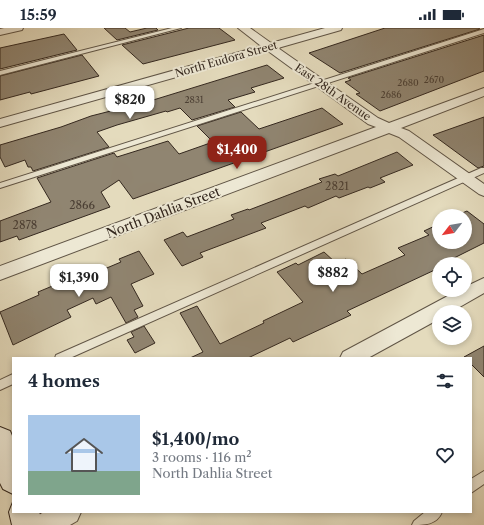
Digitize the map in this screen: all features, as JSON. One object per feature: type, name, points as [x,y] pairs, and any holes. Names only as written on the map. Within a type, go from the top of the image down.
[{"type":"street","points":[[0,32],[18,28]]},
{"type":"street","name":"East 28th Avenue","points":[[244,28],[373,121],[404,134],[484,191]]},
{"type":"street","name":"North Eudora Street","points":[[0,123],[337,28]]},
{"type":"street","name":"North Dahlia Street","points":[[0,273],[484,92]]},
{"type":"street","points":[[352,357],[484,285]]},
{"type":"street","points":[[0,440],[12,476]]},
{"type":"street","points":[[24,513],[28,525]]},
{"type":"street","points":[[46,525],[66,513]]},
{"type":"lane","points":[[0,73],[178,28]]},
{"type":"lane","points":[[0,186],[484,31]]},
{"type":"lane","points":[[62,357],[484,170]]},
{"type":"lane","points":[[0,384],[12,379]]},
{"type":"lane","points":[[472,486],[484,477]]},
{"type":"lane","points":[[418,525],[435,513]]},
{"type":"building","points":[[104,28],[125,28],[130,32],[147,28],[156,28],[158,30],[117,40]]},
{"type":"building","points":[[189,28],[219,28],[235,40],[143,64],[122,45]]},
{"type":"building","points":[[385,28],[480,29],[340,73],[309,53]]},
{"type":"building","points":[[64,34],[77,50],[0,69],[0,48]]},
{"type":"building","points":[[484,35],[484,71],[380,111],[356,94],[360,93],[345,82],[351,80],[348,78]]},
{"type":"building","points":[[82,55],[99,76],[31,94],[30,92],[0,100],[0,76]]},
{"type":"building","points":[[267,65],[284,78],[251,88],[255,92],[228,100],[235,107],[192,120],[180,108],[117,125],[97,132],[109,147],[33,171],[31,167],[28,167],[25,160],[5,167],[0,157],[0,145],[61,127],[91,116],[150,101]]},
{"type":"building","points":[[322,108],[343,124],[133,199],[119,180],[101,192],[110,207],[19,240],[17,236],[0,242],[0,221],[51,202],[37,178],[114,153],[117,157],[168,141],[179,154],[213,142],[197,126],[241,112],[259,129]]},
{"type":"building","points":[[484,117],[484,166],[478,168],[433,135]]},
{"type":"building","points":[[397,152],[413,165],[380,178],[385,182],[339,198],[336,196],[308,208],[305,206],[261,223],[266,228],[200,253],[203,257],[182,266],[164,240],[183,232],[187,237],[234,219],[231,215],[248,209],[249,210],[322,182],[319,179],[335,174],[338,176]]},
{"type":"building","points":[[472,215],[484,224],[484,243],[472,249]]},
{"type":"building","points":[[432,227],[432,249],[472,249],[456,257],[432,257],[432,271],[347,311],[351,315],[293,342],[290,338],[250,357],[192,357],[203,352],[180,313],[197,306],[220,344],[303,302],[277,272],[296,263],[298,265],[324,252],[336,263],[346,259],[362,274],[405,255],[398,248],[429,235],[424,231]]},
{"type":"building","points":[[139,251],[154,274],[131,284],[143,306],[134,310],[138,317],[126,323],[111,297],[96,304],[93,298],[67,310],[71,317],[13,345],[0,312],[39,295],[38,292],[62,282],[64,286],[121,262],[119,259]]},
{"type":"building","points":[[144,326],[155,343],[135,353],[127,340],[134,337],[131,332]]},
{"type":"building","points":[[484,346],[484,377],[472,365],[472,357],[464,357]]}]
